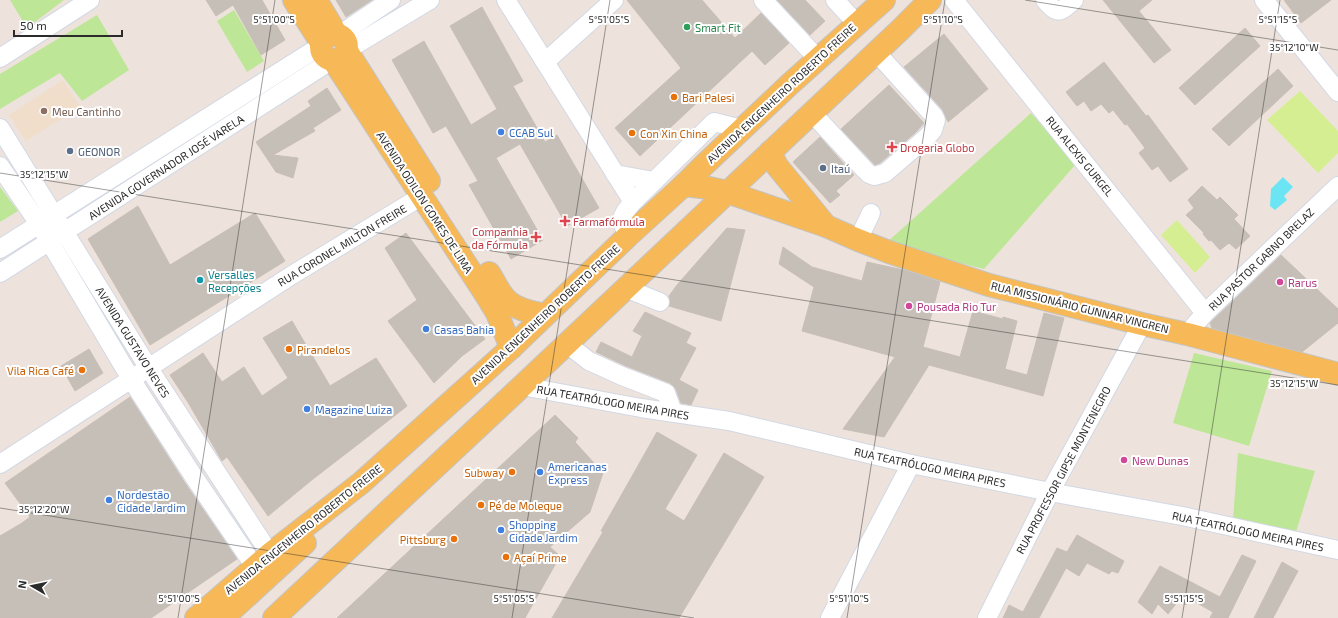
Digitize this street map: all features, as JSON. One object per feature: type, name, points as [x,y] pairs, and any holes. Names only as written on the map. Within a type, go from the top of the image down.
[{"type":"main road","name":"AVENIDA ODILON GOMES DE LIMA","points":[[294,0],[335,47],[504,296],[509,302],[520,308],[544,315]]},
{"type":"main road","name":"AVENIDA ODILON GOMES DE LIMA","points":[[316,0],[335,47],[422,196],[497,313],[511,348]]},
{"type":"main road","name":"AVENIDA ENGENHEIRO ROBERTO FREIRE","points":[[196,618],[263,560],[361,483],[511,348],[544,315],[790,84],[884,0]]},
{"type":"main road","points":[[274,618],[812,113],[876,52],[925,1]]},
{"type":"main road","name":"RUA MISSIONÁRIO GUNNAR VINGREN","points":[[770,152],[777,166],[826,226]]},
{"type":"main road","name":"RUA MISSIONÁRIO GUNNAR VINGREN","points":[[684,185],[727,192],[826,226],[858,240],[989,285],[1187,334],[1338,374]]},
{"type":"main road","points":[[223,618],[334,516],[361,483]]},
{"type":"street","points":[[0,58],[90,0]]},
{"type":"street","name":"AVENIDA GOVERNADOR JOSÉ VARELA","points":[[0,273],[64,232],[335,47],[391,0]]},
{"type":"street","name":"AVENIDA GOVERNADOR JOSÉ VARELA","points":[[0,249],[47,219],[335,47],[430,0]]},
{"type":"street","points":[[506,0],[632,202]]},
{"type":"street","points":[[545,62],[614,0]]},
{"type":"street","points":[[763,0],[818,59]]},
{"type":"street","points":[[835,0],[857,24]]},
{"type":"street","name":"RUA ALEXIS GURGEL","points":[[954,0],[1205,313]]},
{"type":"street","points":[[1045,0],[1052,8],[1058,11],[1062,10],[1074,0]]},
{"type":"street","points":[[1264,0],[1338,92]]},
{"type":"street","points":[[812,113],[865,170],[874,176],[885,173],[928,136],[935,125],[936,120],[934,116],[876,52]]},
{"type":"street","points":[[628,236],[621,222],[622,216],[632,202],[714,122],[742,129]]},
{"type":"street","name":"AVENIDA GUSTAVO NEVES","points":[[0,128],[47,219],[49,241],[131,379],[192,474],[263,560]]},
{"type":"street","name":"AVENIDA GUSTAVO NEVES","points":[[0,166],[47,219],[64,232],[148,367],[209,461],[263,560]]},
{"type":"street","points":[[615,174],[654,181]]},
{"type":"street","name":"RUA PASTOR GABNO BRELAZ","points":[[1187,334],[1205,313],[1338,186]]},
{"type":"street","name":"RUA CORONEL MILTON FREIRE","points":[[0,464],[292,275],[422,196]]},
{"type":"street","points":[[858,240],[871,213]]},
{"type":"street","points":[[625,288],[660,302]]},
{"type":"street","name":"RUA PROFESSOR GIPSE MONTENEGRO","points":[[987,618],[1050,492],[1142,324]]},
{"type":"street","points":[[567,344],[589,361],[666,393],[673,412]]},
{"type":"street","name":"RUA TEATRÓLOGO MEIRA PIRES","points":[[522,386],[729,421],[911,464],[1050,492],[1182,516],[1338,550]]},
{"type":"street","points":[[192,474],[209,461]]},
{"type":"street","points":[[830,618],[911,464]]},
{"type":"shaded area","name":"Meu Cantinho","points":[[63,80],[80,107],[26,141],[9,115]]},
{"type":"green space","points":[[10,0],[64,0],[27,28]]},
{"type":"green space","points":[[234,10],[264,61],[247,72],[217,21]]},
{"type":"green space","points":[[97,15],[129,70],[82,101],[60,73],[0,109],[0,74]]},
{"type":"green space","points":[[1300,91],[1338,131],[1338,153],[1318,173],[1267,120]]},
{"type":"green space","points":[[1031,113],[1076,164],[984,269],[885,244]]},
{"type":"green space","points":[[0,187],[18,211],[0,222]]},
{"type":"green space","points":[[1177,220],[1210,257],[1195,273],[1161,235]]},
{"type":"green space","points":[[1194,353],[1272,371],[1249,446],[1173,423]]},
{"type":"green space","points":[[1238,453],[1315,471],[1296,532],[1233,519]]},
{"type":"water","points":[[1283,177],[1293,187],[1284,196],[1287,200],[1275,210],[1270,206],[1271,189]]},
{"type":"building","points":[[206,0],[262,0],[285,40],[261,55],[233,5],[216,16]]},
{"type":"building","points":[[336,0],[372,0],[346,17]]},
{"type":"building","points":[[627,0],[702,0],[735,38],[761,13],[789,43],[765,65],[752,51],[640,156],[615,128],[681,68]]},
{"type":"building","points":[[777,0],[805,0],[825,21],[810,35]]},
{"type":"building","points":[[1103,0],[1152,0],[1139,11],[1171,50],[1154,63]]},
{"type":"building","points":[[1284,0],[1331,0],[1301,23]]},
{"type":"building","points":[[482,7],[523,81],[513,86],[545,142],[557,135],[599,208],[567,226],[520,144],[496,158],[543,240],[511,259],[469,185],[478,181],[446,126],[433,133],[392,60],[424,41],[471,125],[497,109],[450,26]]},
{"type":"building","points":[[1245,28],[1260,46],[1195,105],[1179,88]]},
{"type":"building","points":[[944,34],[988,89],[948,122],[942,109],[904,67]]},
{"type":"building","points":[[1104,62],[1146,116],[1148,115],[1188,169],[1170,182],[1158,166],[1152,170],[1139,153],[1145,148],[1127,124],[1125,125],[1113,110],[1109,113],[1101,104],[1091,111],[1084,101],[1077,106],[1066,92]]},
{"type":"building","points":[[1278,69],[1293,86],[1229,146],[1212,129]]},
{"type":"building","points":[[889,85],[924,123],[916,132],[880,163],[875,165],[841,129]]},
{"type":"building","points":[[327,88],[341,110],[313,128],[315,131],[273,155],[298,158],[293,178],[276,172],[256,142],[311,106],[308,101]]},
{"type":"building","name":"Itaú","points":[[820,137],[854,175],[836,191],[840,195],[830,203],[793,162]]},
{"type":"building","points":[[1202,186],[1217,200],[1220,197],[1238,215],[1234,219],[1250,236],[1236,249],[1229,243],[1220,250],[1211,240],[1209,241],[1203,234],[1204,233],[1186,215],[1194,208],[1188,200]]},
{"type":"building","name":"Versalles Recepções","points":[[138,206],[170,265],[255,213],[285,261],[150,345],[88,239]]},
{"type":"building","points":[[727,228],[745,230],[721,321],[669,306],[669,296],[677,285]]},
{"type":"building","name":"Casas Bahia","points":[[406,233],[485,339],[462,356],[434,383],[388,321],[417,300],[385,248]]},
{"type":"building","points":[[783,247],[812,267],[862,281],[867,262],[908,271],[940,282],[923,347],[960,357],[973,311],[1017,321],[1005,369],[1027,375],[1044,313],[1064,318],[1043,396],[929,365],[884,437],[843,429],[895,357],[802,331],[814,287],[779,264]]},
{"type":"building","name":"Rarus","points":[[1281,255],[1338,309],[1338,323],[1302,352],[1212,328],[1210,323]]},
{"type":"building","points":[[645,312],[691,333],[686,343],[696,348],[679,380],[698,390],[691,405],[681,403],[676,389],[670,383],[626,366],[596,352],[601,342],[632,357],[642,336],[633,331]]},
{"type":"building","points":[[292,321],[330,386],[376,358],[407,406],[268,516],[227,457],[222,461],[189,404],[170,375],[203,353],[222,382],[244,367],[262,396],[288,378],[263,338]]},
{"type":"building","name":"Vila Rica Café","points":[[89,349],[103,373],[75,391],[61,366]]},
{"type":"building","name":"Nordestão Cidade Jardim","points":[[130,397],[183,480],[237,559],[151,618],[0,618],[0,536],[30,517],[5,483]]},
{"type":"building","name":"Shopping Cidade Jardim","points":[[555,415],[578,438],[575,442],[603,473],[590,512],[550,547],[560,556],[525,618],[337,618]]},
{"type":"building","points":[[657,432],[697,455],[665,509],[684,521],[724,453],[764,477],[679,618],[552,618],[603,532],[601,531]]},
{"type":"building","points":[[1077,535],[1124,561],[1118,573],[1112,571],[1109,574],[1087,563],[1079,576],[1066,568],[1039,618],[1003,618],[1009,605],[1023,612],[1057,548],[1067,552]]},
{"type":"building","points":[[1242,555],[1256,561],[1228,618],[1210,618],[1213,612],[1190,599],[1186,605],[1179,600],[1168,614],[1158,604],[1152,614],[1138,602],[1160,566],[1220,597]]},
{"type":"building","points":[[1282,562],[1298,571],[1273,618],[1254,618]]},
{"type":"place","name":"Smart Fit","points":[[687,27]]},
{"type":"place","name":"Bari Palesi","points":[[674,97]]},
{"type":"place","name":"Meu Cantinho","points":[[44,111]]},
{"type":"place","name":"CCAB Sul","points":[[501,132]]},
{"type":"place","name":"Con Xin China","points":[[632,133]]},
{"type":"place","name":"Drogaria Globo","points":[[892,147]]},
{"type":"place","name":"GEONOR","points":[[70,151]]},
{"type":"place","name":"Itaú","points":[[823,168]]},
{"type":"place","name":"Farmafórmula","points":[[565,221]]},
{"type":"place","name":"Companhia da Fórmula","points":[[536,237]]},
{"type":"place","name":"Versalles Recepções","points":[[200,280]]},
{"type":"place","name":"Rarus","points":[[1280,282]]},
{"type":"place","name":"Pousada Rio Tur","points":[[909,306]]},
{"type":"place","name":"Casas Bahia","points":[[426,329]]},
{"type":"place","name":"Pirandelos","points":[[289,349]]},
{"type":"place","name":"Vila Rica Café","points":[[82,370]]},
{"type":"place","name":"Magazine Luiza","points":[[307,409]]},
{"type":"place","name":"New Dunas","points":[[1124,460]]},
{"type":"place","name":"Subway","points":[[512,472]]},
{"type":"place","name":"Americanas Express","points":[[540,472]]},
{"type":"place","name":"Nordestão Cidade Jardim","points":[[109,500]]},
{"type":"place","name":"Pé de Moleque","points":[[481,505]]},
{"type":"place","name":"Shopping Cidade Jardim","points":[[501,530]]},
{"type":"place","name":"Pittsburg","points":[[454,539]]},
{"type":"place","name":"Açaí Prime","points":[[506,557]]}]
